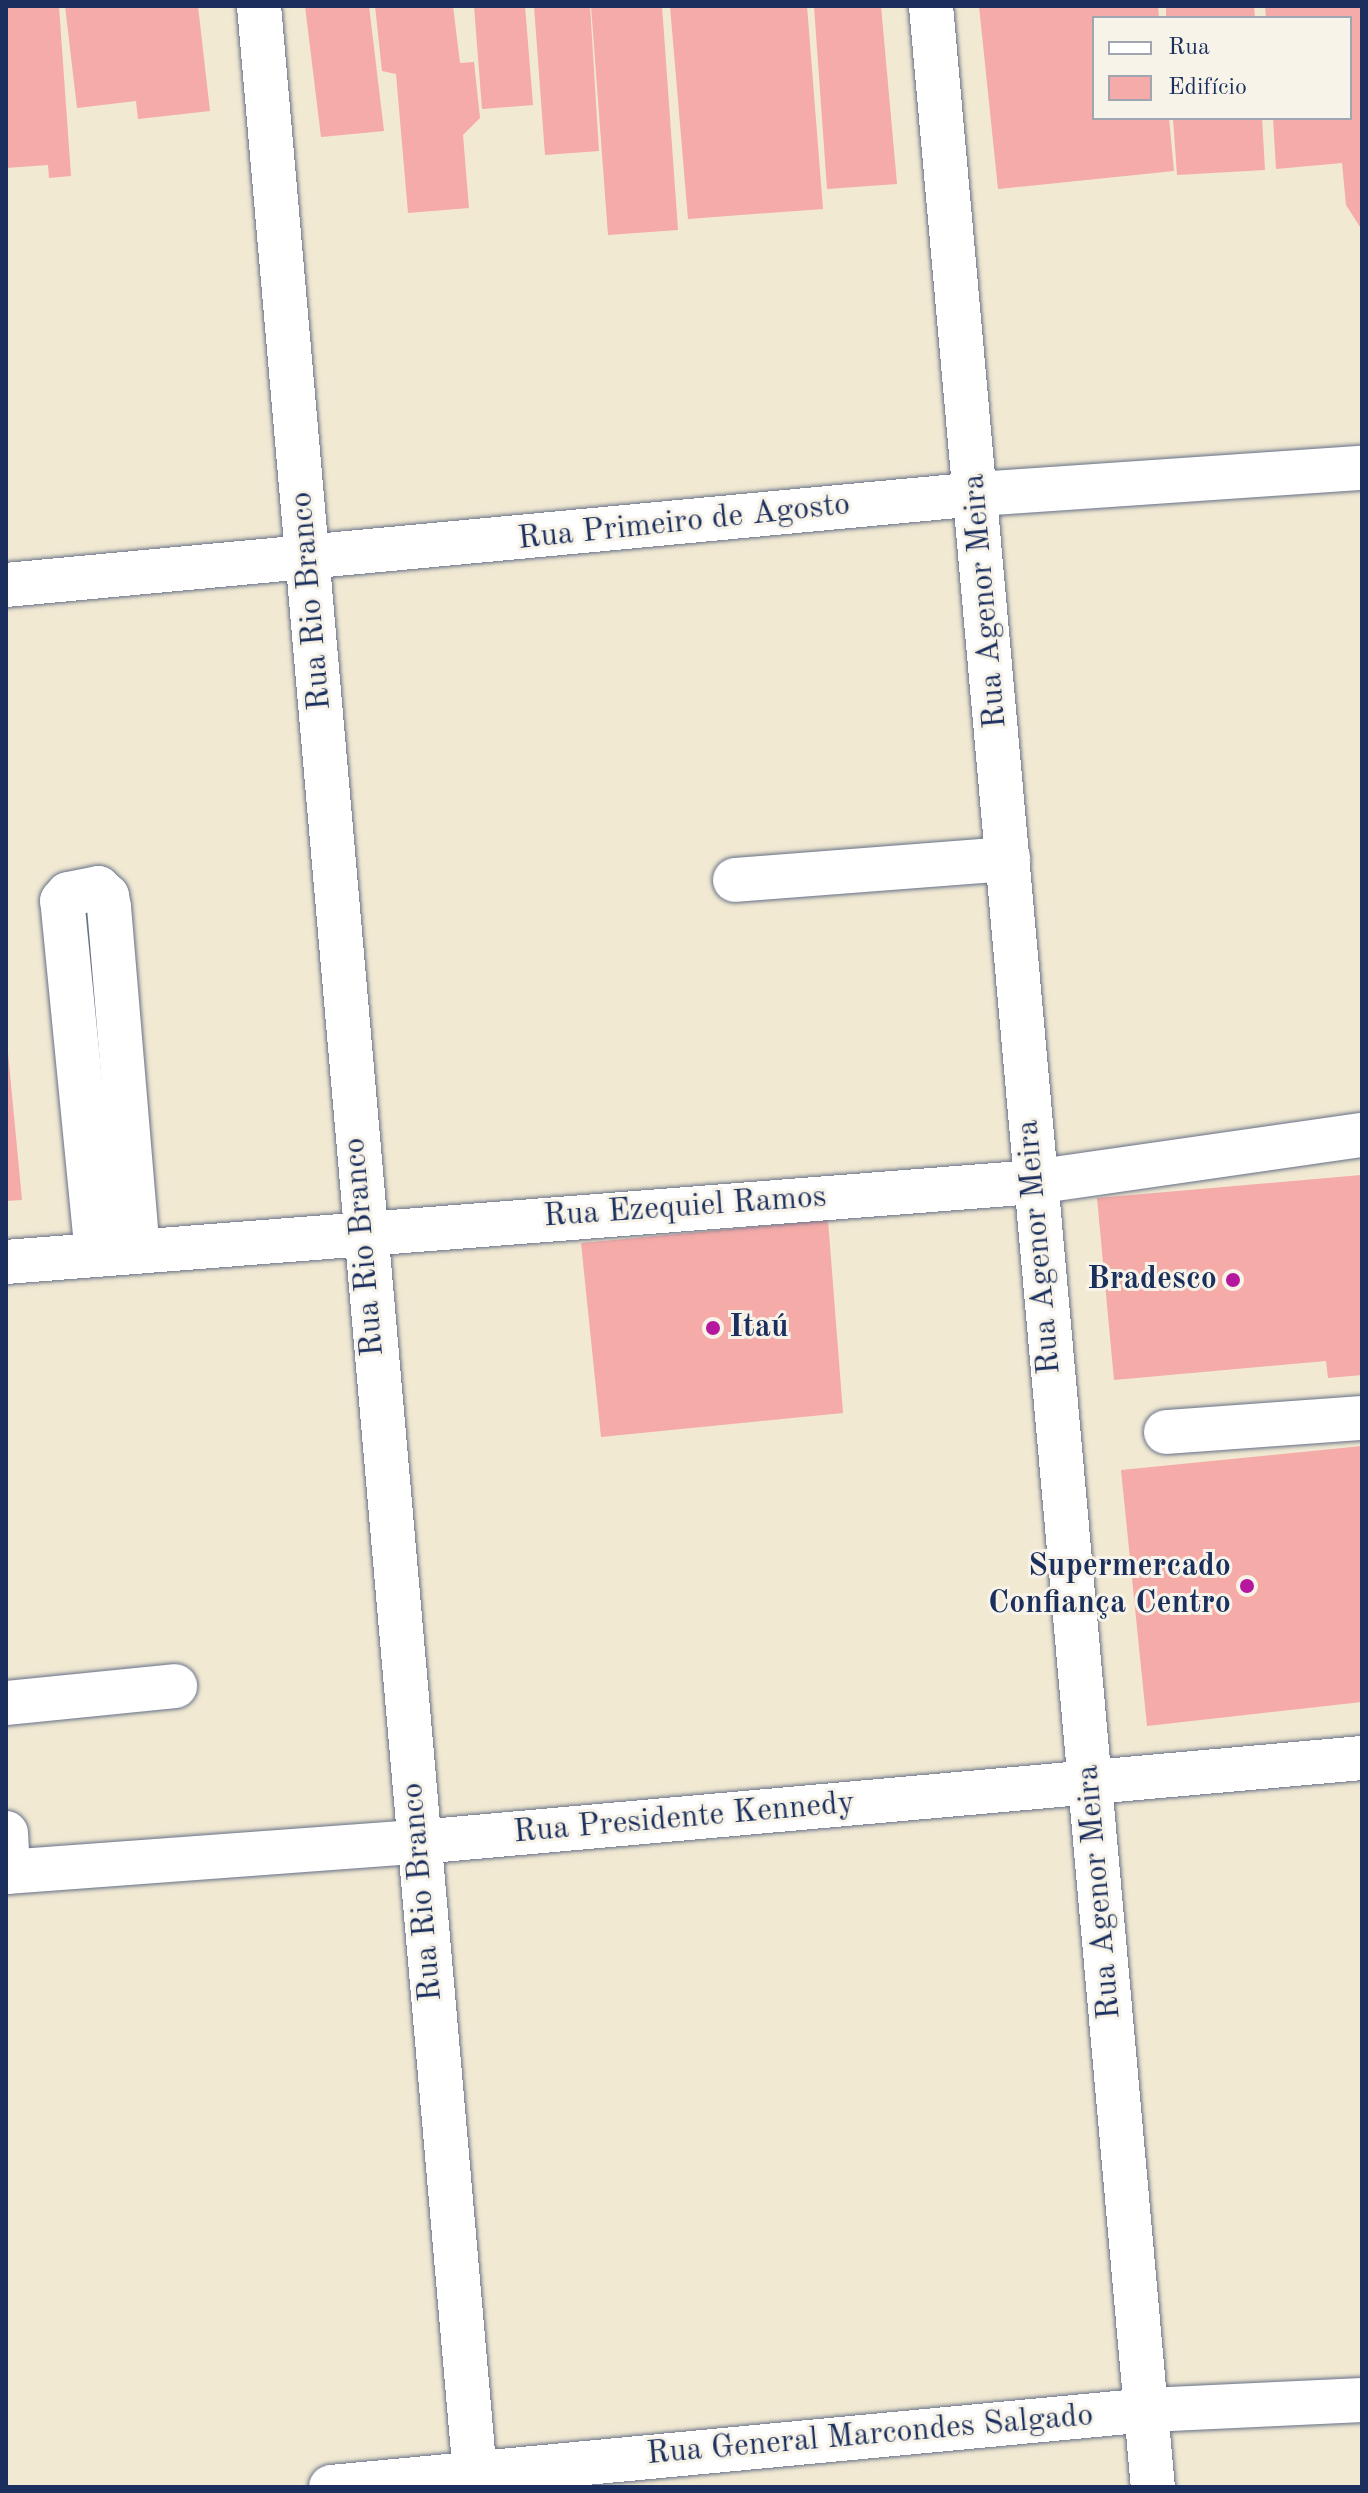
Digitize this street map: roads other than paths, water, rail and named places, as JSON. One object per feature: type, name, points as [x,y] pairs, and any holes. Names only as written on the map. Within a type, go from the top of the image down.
[{"type":"street","name":"Rua Rio Branco","points":[[259,6],[309,560],[363,1233],[475,2480]]},
{"type":"street","name":"Rua Agenor Meira","points":[[931,6],[978,494],[1034,1182],[1149,2410],[1153,2487]]},
{"type":"street","name":"Rua Primeiro de Agosto","points":[[6,585],[309,560],[978,494],[1362,468]]},
{"type":"street","points":[[735,880],[1008,859]]},
{"type":"street","points":[[98,888],[107,896],[109,907],[118,1253],[62,901],[68,894],[98,888]]},
{"type":"street","name":"Rua Ezequiel Ramos","points":[[6,1262],[1034,1182],[1362,1135]]},
{"type":"street","points":[[1166,1432],[1362,1418]]},
{"type":"street","points":[[6,1703],[175,1686]]},
{"type":"street","name":"Rua Presidente Kennedy","points":[[7,1859],[419,1842],[1362,1758]]},
{"type":"street","name":"Rua General Marcondes Salgado","points":[[331,2487],[475,2480],[1149,2410],[1362,2400]]},
{"type":"place","name":"Bradesco","points":[[1233,1280]]},
{"type":"place","name":"Itaú","points":[[713,1328]]},
{"type":"place","name":"Supermercado Confiança Centro","points":[[1247,1586]]}]
